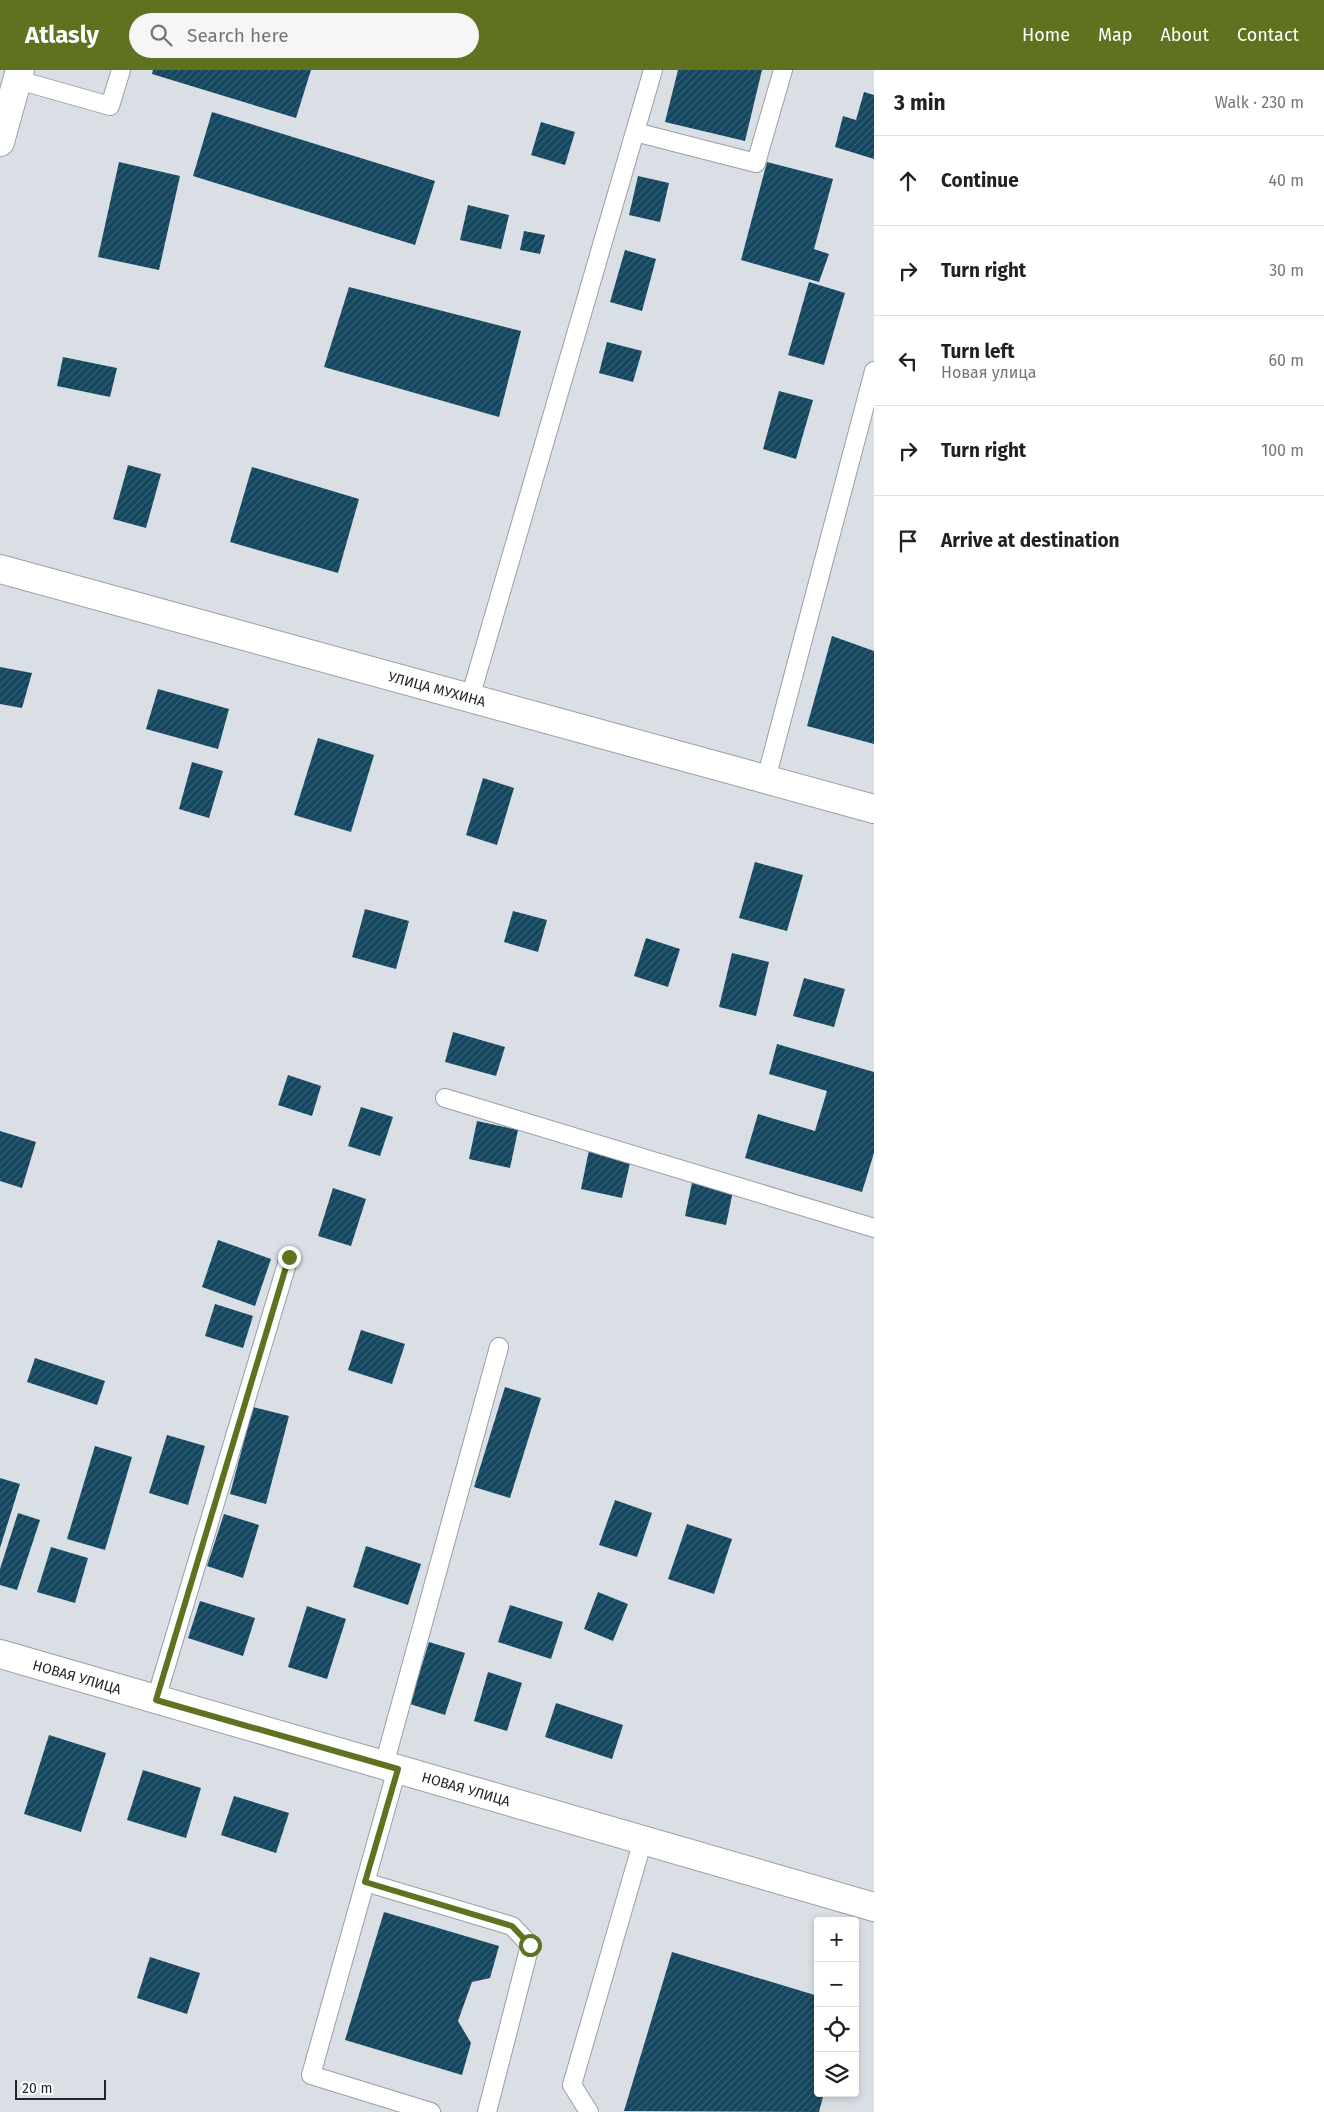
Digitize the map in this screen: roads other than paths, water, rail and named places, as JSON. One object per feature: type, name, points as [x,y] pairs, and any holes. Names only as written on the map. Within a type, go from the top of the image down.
[{"type":"main road","points":[[0,142],[19,75]]},
{"type":"main road","name":"УЛИЦА МУХИНА","points":[[0,569],[874,809]]},
{"type":"main road","name":"НОВАЯ УЛИЦА","points":[[0,1654],[874,1907]]},
{"type":"lane","points":[[19,75],[110,106],[121,70]]},
{"type":"lane","points":[[470,698],[653,70]]},
{"type":"lane","points":[[635,132],[756,163],[783,70]]},
{"type":"lane","points":[[766,780],[874,371]]},
{"type":"lane","points":[[445,1098],[874,1228]]},
{"type":"lane","points":[[156,1700],[289,1257]]},
{"type":"lane","points":[[431,2112],[311,2075],[365,1882],[391,1767],[499,1347]]},
{"type":"lane","points":[[589,2112],[572,2085],[643,1840]]},
{"type":"lane","points":[[365,1882],[512,1926],[530,1945],[487,2112]]}]
